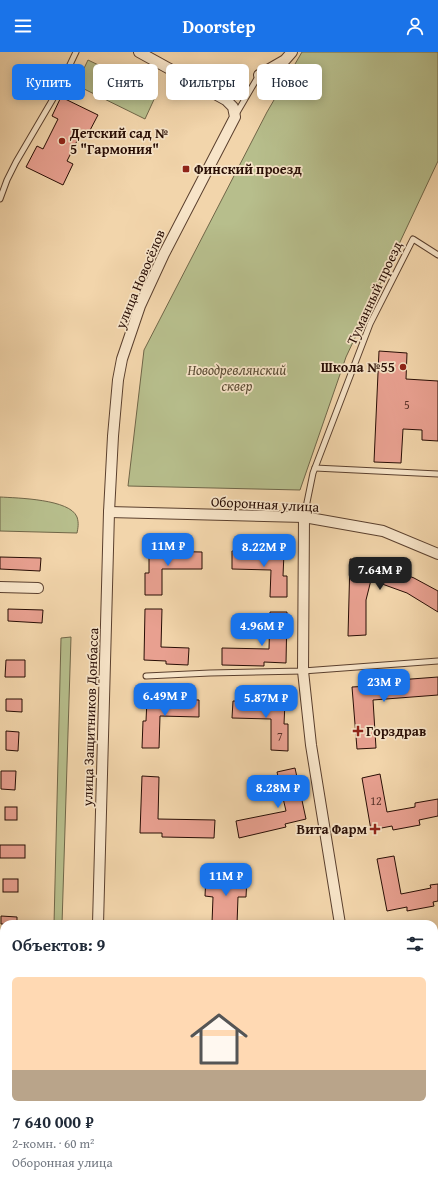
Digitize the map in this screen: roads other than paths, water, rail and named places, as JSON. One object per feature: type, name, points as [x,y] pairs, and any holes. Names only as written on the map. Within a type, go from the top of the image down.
[{"type":"street","points":[[139,52],[226,100],[233,107],[235,117]]},
{"type":"street","points":[[278,64],[285,60],[292,52]]},
{"type":"street","name":"улица Новосёлов","points":[[109,512],[113,436],[118,380],[122,359],[140,306],[161,261],[235,117]]},
{"type":"street","name":"Оборонная улица","points":[[109,512],[304,517],[383,531],[438,554]]},
{"type":"street","name":"улица Защитников Донбасса","points":[[98,920],[109,512]]},
{"type":"street","points":[[304,517],[303,671],[311,745],[339,920]]},
{"type":"street","points":[[0,587],[38,588]]},
{"type":"lane","points":[[0,199],[7,180],[57,92],[76,52]]},
{"type":"lane","points":[[235,117],[257,78]]},
{"type":"lane","name":"Туманный проезд","points":[[304,517],[315,468],[370,324],[412,239],[438,255]]},
{"type":"lane","points":[[315,468],[438,474]]},
{"type":"lane","points":[[146,676],[210,672],[303,671],[438,661]]},
{"type":"place","name":"Детский сад № 5 \"Гармония\"","points":[[62,141]]},
{"type":"place","name":"Финский проезд","points":[[186,169]]},
{"type":"place","name":"Школа №55","points":[[403,367]]},
{"type":"place","name":"Горздрав","points":[[358,731]]},
{"type":"place","name":"Вита Фарм","points":[[375,829]]},
{"type":"park label","name":"Новодревлянский сквер","points":[[237,378]]}]
